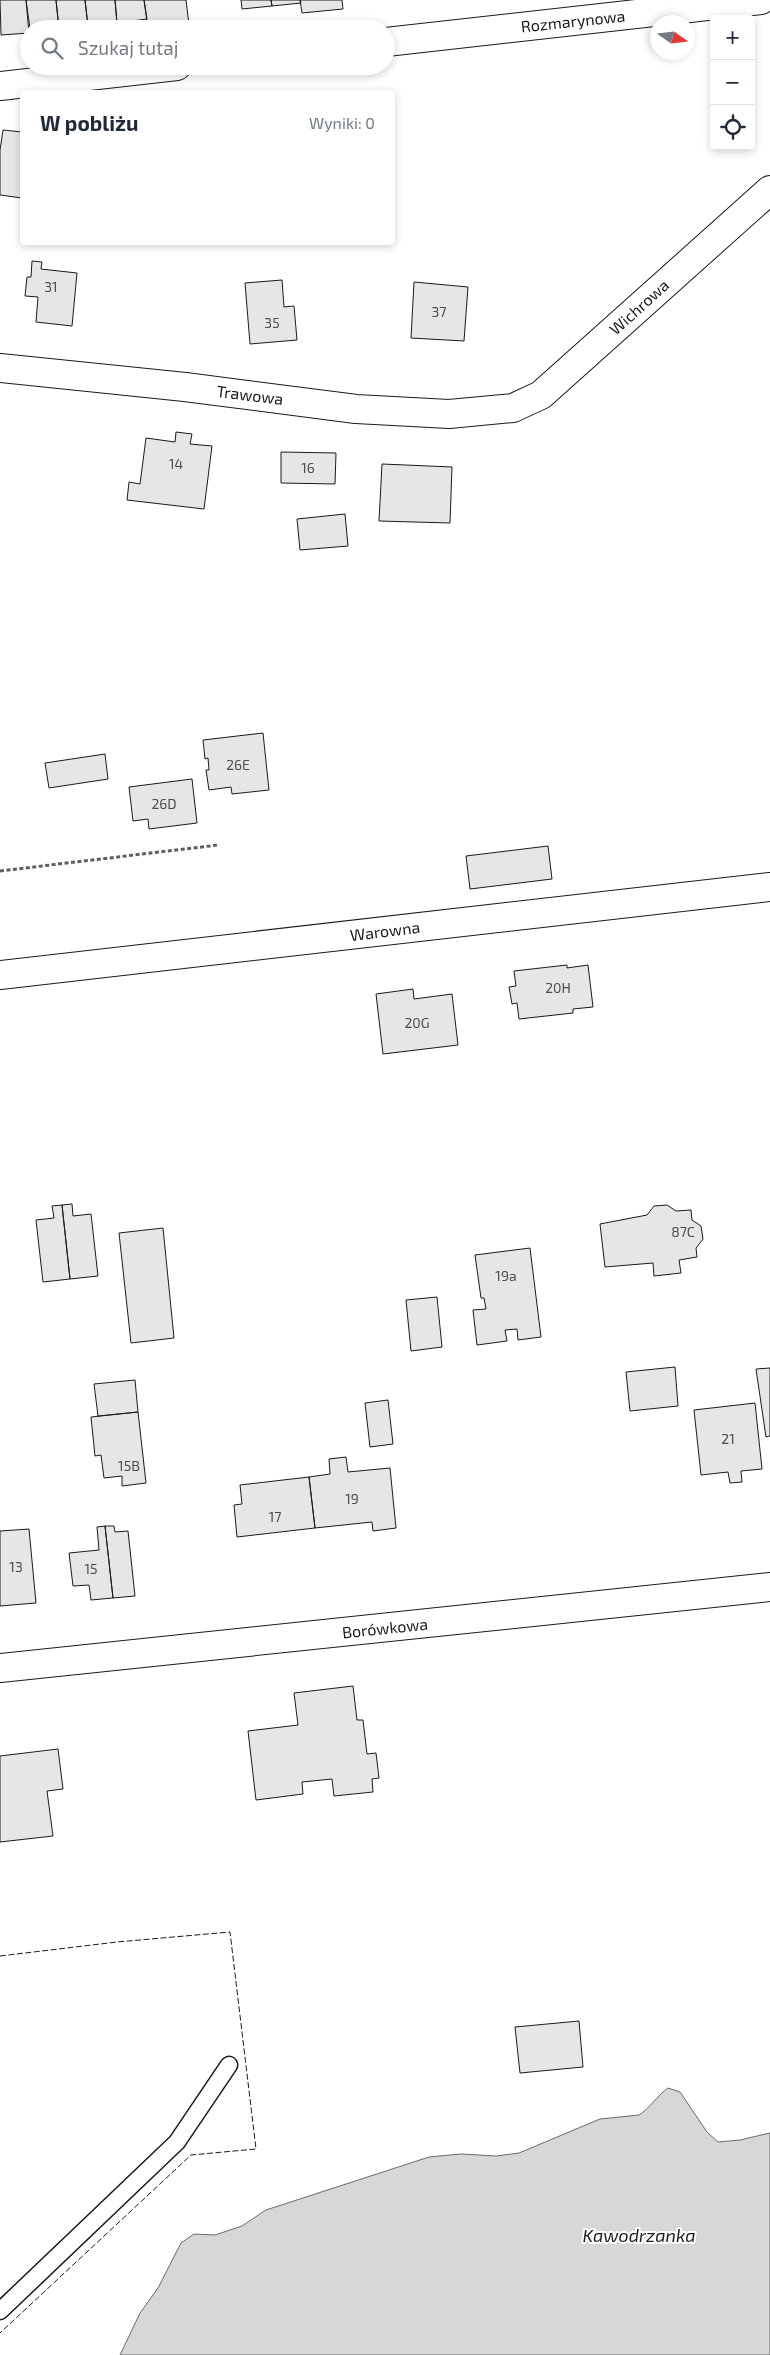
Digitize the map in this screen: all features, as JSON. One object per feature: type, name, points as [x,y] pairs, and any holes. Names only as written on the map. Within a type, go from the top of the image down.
[{"type":"street","name":"Rozmarynowa","points":[[395,41],[760,0]]},
{"type":"street","points":[[0,86],[97,75]]},
{"type":"street","name":"Wichrowa","points":[[500,409],[513,408],[541,395],[770,190]]},
{"type":"street","name":"Trawowa","points":[[0,368],[185,387],[356,409],[449,414],[500,409]]},
{"type":"street","name":"Warowna","points":[[0,975],[770,887]]},
{"type":"street","name":"Borówkowa","points":[[0,1668],[770,1587]]},
{"type":"lane","points":[[0,2310],[177,2142],[230,2065]]},
{"type":"path","points":[[0,871],[218,845]]},
{"type":"water","name":"Kawodrzanka","points":[[668,2088],[680,2092],[707,2132],[718,2142],[740,2140],[770,2133],[770,2355],[120,2355],[140,2313],[158,2288],[181,2243],[194,2234],[215,2235],[242,2226],[266,2210],[429,2157],[461,2154],[496,2156],[519,2153],[600,2119],[639,2115]]},
{"type":"building","points":[[0,0],[26,0],[28,20],[20,20],[20,34],[1,35]]},
{"type":"building","points":[[26,0],[56,0],[58,20],[29,20]]},
{"type":"building","points":[[56,0],[85,0],[87,20],[58,20]]},
{"type":"building","points":[[85,0],[115,0],[117,20],[87,20]]},
{"type":"building","points":[[115,0],[144,0],[147,19],[117,20]]},
{"type":"building","points":[[144,0],[186,0],[188,20],[147,20]]},
{"type":"building","points":[[241,0],[271,0],[272,6],[242,9]]},
{"type":"building","points":[[271,0],[300,0],[301,3],[272,6]]},
{"type":"building","points":[[300,0],[342,0],[343,9],[302,13]]},
{"type":"building","points":[[3,130],[20,132],[20,198],[0,195],[0,150]]},
{"type":"building","points":[[32,261],[42,262],[41,269],[77,273],[72,326],[36,322],[38,297],[25,296],[27,277],[31,277]]},
{"type":"building","points":[[282,280],[284,307],[294,306],[297,340],[250,344],[245,283]]},
{"type":"building","points":[[414,282],[468,287],[464,341],[411,338]]},
{"type":"building","points":[[176,432],[192,434],[190,444],[212,446],[204,509],[127,500],[129,482],[140,484],[146,438],[175,442]]},
{"type":"building","points":[[281,452],[336,453],[335,484],[281,483]]},
{"type":"building","points":[[382,464],[452,467],[450,523],[379,521]]},
{"type":"building","points":[[345,514],[348,546],[300,550],[297,519]]},
{"type":"building","points":[[263,733],[269,790],[232,794],[231,787],[209,790],[206,770],[209,770],[208,758],[205,759],[203,740]]},
{"type":"building","points":[[105,754],[108,779],[49,788],[45,763]]},
{"type":"building","points":[[192,779],[197,823],[149,829],[148,819],[133,821],[129,787]]},
{"type":"building","points":[[548,846],[552,879],[470,889],[466,856]]},
{"type":"building","points":[[567,965],[567,968],[588,965],[593,1007],[573,1009],[573,1013],[519,1019],[517,1003],[512,1004],[509,987],[516,986],[514,971]]},
{"type":"building","points":[[413,989],[414,999],[452,994],[458,1045],[383,1054],[376,994]]},
{"type":"building","points":[[72,1204],[73,1216],[91,1214],[98,1276],[70,1279],[62,1205]]},
{"type":"building","points":[[62,1205],[70,1279],[43,1282],[36,1220],[54,1218],[52,1206]]},
{"type":"building","points":[[667,1205],[676,1211],[691,1210],[692,1220],[701,1226],[703,1239],[696,1248],[697,1257],[679,1260],[681,1273],[654,1276],[653,1263],[605,1267],[600,1224],[647,1215],[654,1206]]},
{"type":"building","points":[[163,1228],[174,1338],[131,1343],[119,1233]]},
{"type":"building","points":[[530,1248],[541,1337],[518,1340],[517,1329],[505,1330],[507,1341],[477,1345],[473,1310],[486,1309],[484,1298],[481,1298],[475,1255]]},
{"type":"building","points":[[437,1297],[442,1347],[411,1351],[406,1300]]},
{"type":"building","points":[[675,1367],[678,1406],[630,1411],[626,1372]]},
{"type":"building","points":[[770,1368],[770,1436],[766,1437],[756,1369]]},
{"type":"building","points":[[135,1380],[138,1412],[98,1416],[94,1384]]},
{"type":"building","points":[[388,1400],[393,1444],[370,1447],[365,1403]]},
{"type":"building","points":[[755,1403],[762,1469],[741,1471],[742,1482],[730,1483],[728,1472],[701,1475],[694,1410]]},
{"type":"building","points":[[138,1412],[146,1483],[122,1486],[122,1476],[104,1478],[101,1455],[95,1456],[91,1417]]},
{"type":"building","points":[[346,1457],[348,1472],[390,1468],[396,1528],[373,1531],[372,1522],[315,1528],[309,1477],[330,1474],[329,1459]]},
{"type":"building","points":[[309,1477],[315,1528],[237,1537],[234,1505],[242,1504],[240,1485]]},
{"type":"building","points":[[105,1526],[113,1598],[91,1600],[89,1585],[73,1586],[69,1553],[99,1550],[97,1527]]},
{"type":"building","points":[[105,1526],[114,1526],[115,1532],[128,1531],[135,1596],[113,1598]]},
{"type":"building","points":[[29,1529],[36,1603],[0,1606],[0,1531]]},
{"type":"building","points":[[353,1686],[357,1720],[363,1720],[367,1754],[376,1753],[379,1778],[372,1779],[373,1792],[334,1796],[332,1779],[302,1782],[303,1794],[256,1800],[248,1731],[298,1725],[294,1693]]},
{"type":"building","points":[[58,1749],[63,1789],[47,1791],[53,1836],[0,1842],[0,1756]]},
{"type":"building","points":[[579,2021],[583,2067],[520,2073],[515,2027]]},
{"type":"fence","points":[[0,1956],[117,1942],[230,1932],[256,2149],[191,2155],[0,2333]]}]
